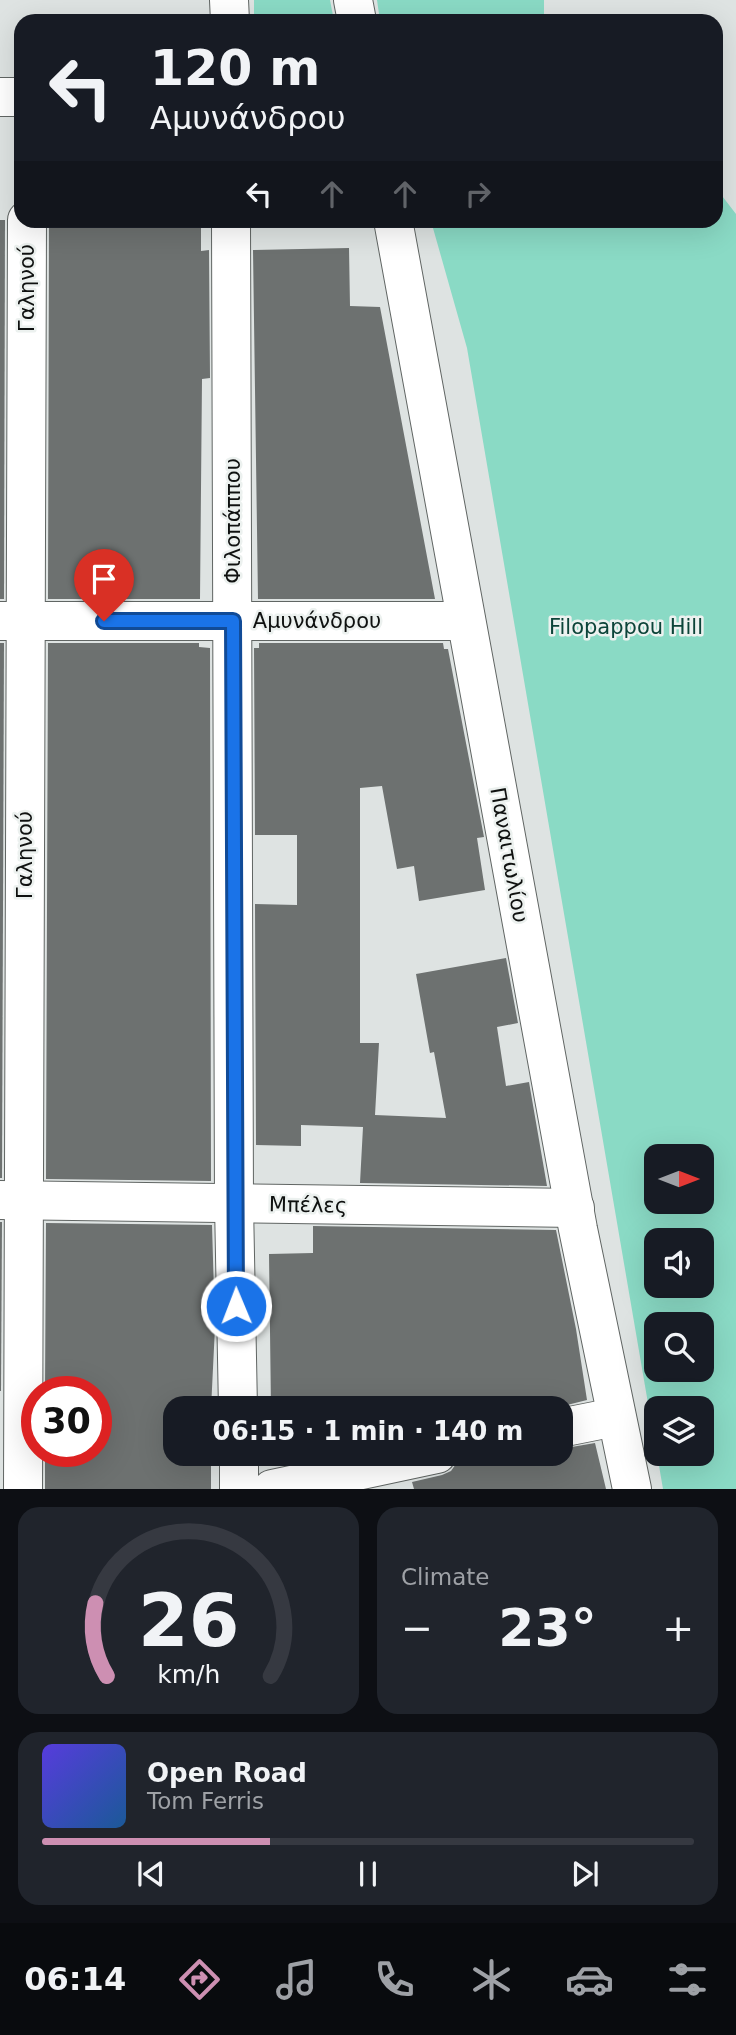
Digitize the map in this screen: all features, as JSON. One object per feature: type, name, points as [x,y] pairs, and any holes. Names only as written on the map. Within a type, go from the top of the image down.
[{"type":"street","name":"Γαληνού","points":[[23,1489],[12,1200],[13,621],[27,228]]},
{"type":"street","name":"Φιλοπάππου","points":[[231,228],[234,1204],[238,1396]]},
{"type":"street","name":"Παναιτωλίου","points":[[394,228],[575,1208],[615,1417],[632,1489]]},
{"type":"street","name":"Αμυνάνδρου","points":[[13,621],[466,621]]},
{"type":"street","name":"Μπέλες","points":[[12,1200],[575,1208]]},
{"type":"street","points":[[573,1425],[615,1417]]},
{"type":"street","points":[[239,1466],[239,1489]]},
{"type":"street","points":[[272,1489],[380,1466]]},
{"type":"green space","points":[[254,0],[330,0],[333,14],[254,14]]},
{"type":"green space","points":[[377,0],[544,0],[544,14],[379,14]]},
{"type":"green space","name":"Filopappou Hill","points":[[723,197],[736,214],[736,1489],[663,1489],[659,1466],[714,1466],[714,1396],[647,1396],[644,1382],[714,1382],[714,1312],[644,1312],[644,1380],[467,348],[433,228],[723,228]]},
{"type":"building","points":[[0,220],[5,220],[4,599],[0,599]]},
{"type":"building","points":[[49,228],[201,228],[201,251],[209,250],[210,378],[202,379],[200,599],[48,599]]},
{"type":"building","points":[[349,248],[350,306],[380,307],[435,599],[258,599],[253,250]]},
{"type":"building","points":[[0,643],[4,643],[2,1178],[0,1178]]},
{"type":"building","points":[[48,643],[199,643],[199,647],[210,648],[211,1181],[46,1179]]},
{"type":"building","points":[[259,643],[443,643],[444,649],[448,649],[484,837],[477,838],[485,890],[419,901],[414,866],[397,869],[382,786],[360,788],[360,1043],[379,1043],[375,1115],[446,1118],[434,1052],[430,1053],[416,974],[506,958],[518,1023],[497,1027],[506,1086],[529,1082],[547,1186],[360,1183],[363,1127],[301,1125],[301,1146],[256,1145],[255,904],[297,905],[297,835],[255,835],[254,648],[259,648]]},
{"type":"building","points":[[2,1222],[1,1391],[0,1391]]},
{"type":"building","points":[[46,1223],[212,1225],[215,1327],[212,1396],[163,1396],[163,1466],[211,1466],[211,1489],[45,1489],[45,1467],[112,1467],[112,1376],[45,1376]]},
{"type":"building","points":[[313,1226],[556,1230],[587,1400],[573,1404],[573,1396],[271,1396],[269,1254],[313,1253]]},
{"type":"building","points":[[595,1443],[606,1489],[414,1489],[412,1482],[442,1475],[454,1466],[573,1466],[573,1447]]},
{"type":"route","points":[[104,621],[233,621],[236,1306]]}]
